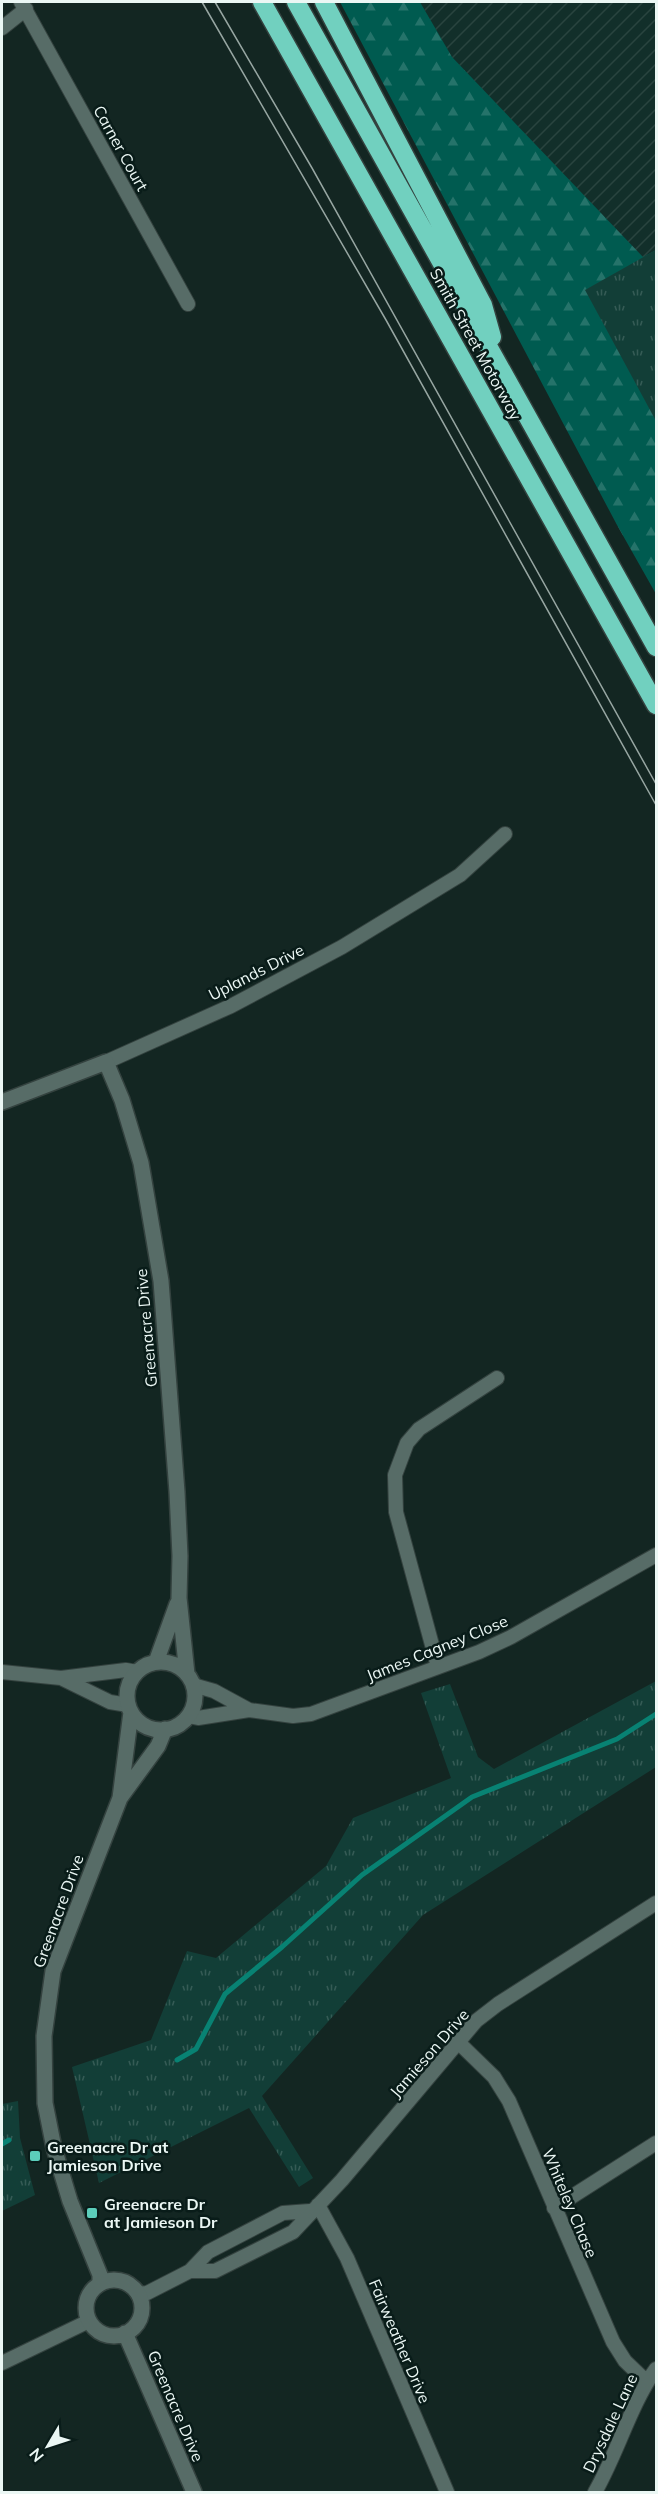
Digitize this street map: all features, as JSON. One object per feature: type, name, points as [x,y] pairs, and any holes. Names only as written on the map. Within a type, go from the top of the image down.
[{"type":"highway","name":"Smith Street Motorway","points":[[262,2],[657,705]]},
{"type":"highway","name":"Smith Street Motorway","points":[[296,2],[657,647]]},
{"type":"highway","points":[[324,2],[483,305],[499,364]]},
{"type":"street","name":"Carner Court","points":[[2,28],[23,5],[188,303]]},
{"type":"street","name":"Uplands Drive","points":[[2,1102],[106,1062],[231,1006],[342,947],[460,875],[505,834]]},
{"type":"street","name":"Greenacre Drive","points":[[106,1062],[122,1100],[141,1163],[161,1281],[178,1503],[179,1599],[190,1680]]},
{"type":"street","points":[[438,1667],[396,1512],[395,1475],[407,1443],[418,1429],[497,1378]]},
{"type":"street","name":"James Cagney Close","points":[[188,1716],[198,1718],[249,1710],[293,1716],[311,1714],[511,1637],[657,1555]]},
{"type":"street","name":"Greenacre Drive","points":[[156,1662],[179,1599]]},
{"type":"street","points":[[61,1678],[110,1702],[130,1708],[146,1726],[165,1729],[182,1723],[188,1716],[195,1696],[190,1680],[178,1667],[156,1662],[137,1672],[128,1687],[130,1708]]},
{"type":"street","points":[[2,1672],[61,1678],[126,1670],[137,1672]]},
{"type":"street","name":"James Cagney Close","points":[[190,1680],[249,1710]]},
{"type":"street","name":"Greenacre Drive","points":[[100,2283],[100,2275],[70,2201],[54,2148],[45,2103],[44,2036],[53,1971],[120,1798],[130,1708]]},
{"type":"street","name":"Greenacre Drive","points":[[120,1798],[158,1746],[165,1729]]},
{"type":"street","name":"Jamieson Drive","points":[[190,2271],[215,2271],[293,2232],[342,2180],[458,2042],[498,2004],[657,1903]]},
{"type":"street","name":"Whiteley Chase","points":[[458,2042],[494,2077],[505,2094],[612,2342],[625,2361],[647,2382]]},
{"type":"street","points":[[554,2208],[657,2143]]},
{"type":"street","name":"Jamieson Drive","points":[[138,2294],[147,2293],[190,2271],[208,2252],[283,2213],[314,2208]]},
{"type":"street","name":"Fairweather Drive","points":[[314,2208],[347,2258],[447,2493]]},
{"type":"street","points":[[115,2280],[124,2282],[138,2294],[141,2312],[138,2321],[125,2333],[106,2335],[98,2331],[89,2321],[86,2312],[87,2298],[100,2283],[115,2280]]},
{"type":"street","points":[[2,2363],[89,2321]]},
{"type":"street","name":"Greenacre Drive","points":[[125,2333],[194,2493]]},
{"type":"street","name":"Drysdale Lane","points":[[595,2493],[618,2450],[647,2382],[657,2369]]},
{"type":"shaded area","points":[[420,2],[656,2],[656,250],[585,290]]},
{"type":"green space","points":[[340,2],[420,2],[452,57],[643,257],[656,250],[656,594],[617,525]]},
{"type":"green space","points":[[656,250],[656,421],[585,290]]},
{"type":"green space","points":[[656,1681],[656,1767],[423,1915],[262,2096],[313,2178],[299,2187],[249,2108],[99,2183],[72,2067],[151,2040],[187,1951],[216,1958],[326,1866],[353,1818],[451,1778],[421,1693],[450,1684],[478,1757],[494,1769]]},
{"type":"green space","points":[[18,2101],[20,2138],[35,2195],[2,2211],[2,2104]]},
{"type":"waterway","points":[[177,2060],[196,2049],[225,1994],[282,1947],[362,1875],[472,1797],[617,1739],[656,1714]]},
{"type":"waterway","points":[[2,2144],[9,2140]]},
{"type":"tram line","points":[[202,2],[386,320],[656,805]]},
{"type":"tram line","points":[[215,2],[312,168],[656,784]]},
{"type":"place","name":"Greenacre Dr at Jamieson Drive","points":[[35,2156]]},
{"type":"place","name":"Greenacre Dr at Jamieson Dr","points":[[92,2213]]}]
